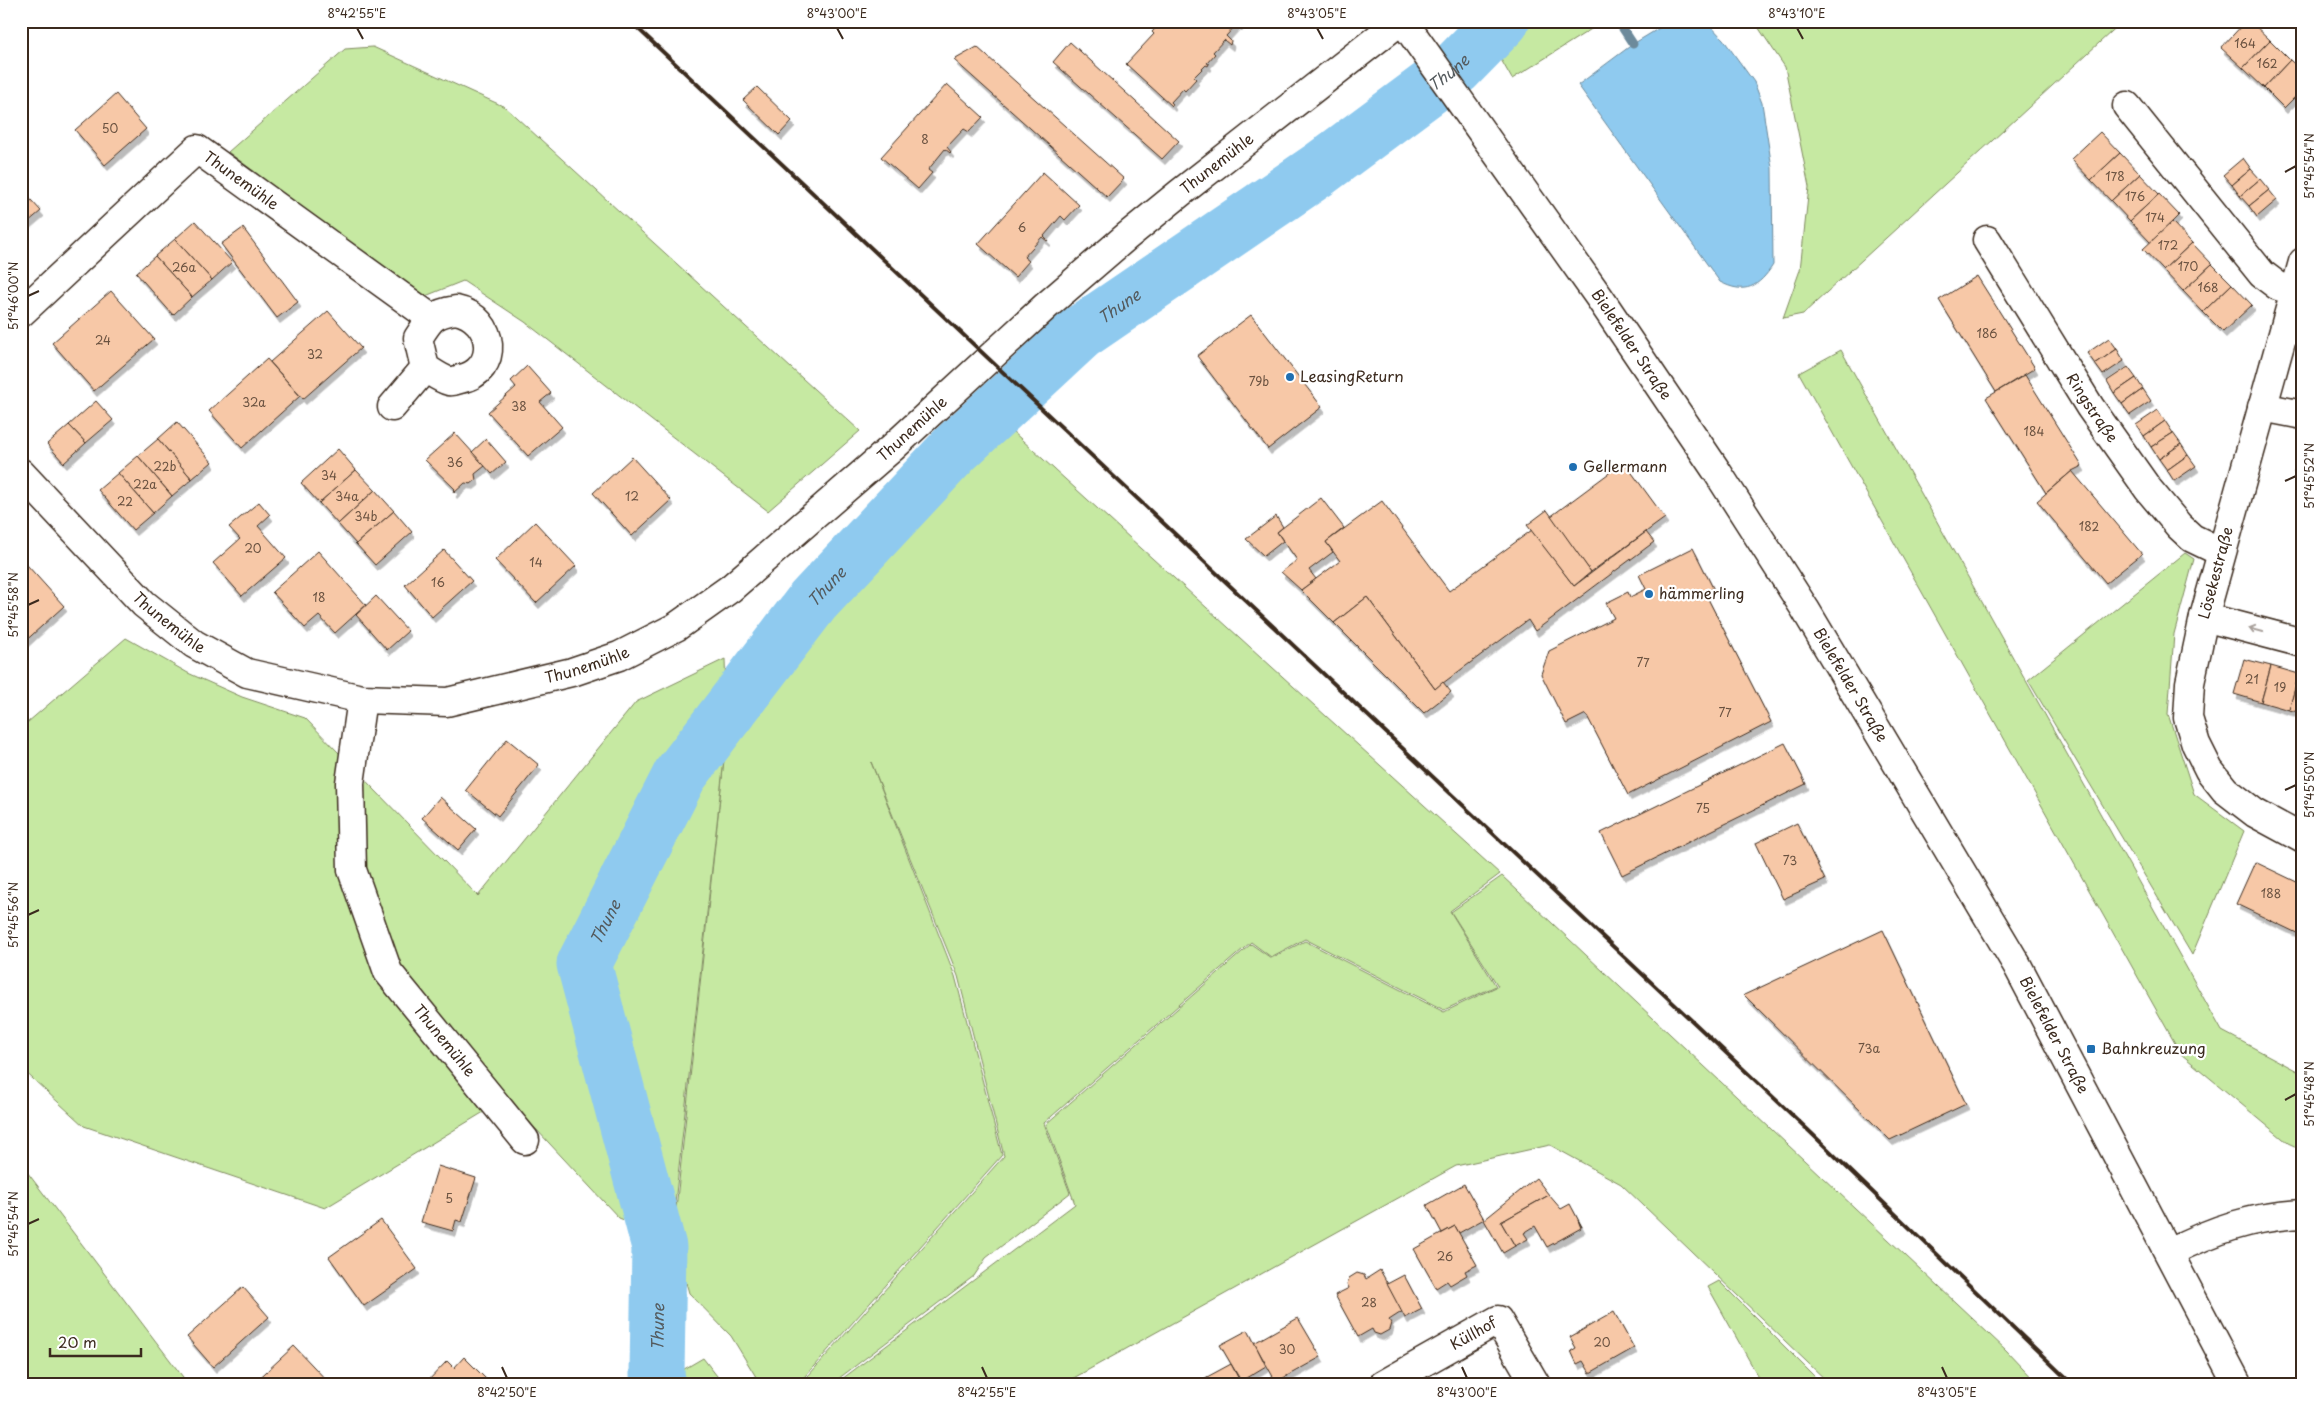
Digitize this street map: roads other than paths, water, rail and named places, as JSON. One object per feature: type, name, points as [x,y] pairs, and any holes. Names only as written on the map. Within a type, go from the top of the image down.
[{"type":"street","name":"Bielefelder Straße","points":[[1402,21],[1599,297],[1716,470],[1805,609],[2018,965],[2238,1385]]},
{"type":"street","name":"Thunemühle","points":[[21,472],[144,604],[194,644],[247,673],[362,699],[447,702],[572,672],[619,656],[676,627],[731,588],[892,448],[1046,306],[1126,237],[1402,21]]},
{"type":"street","points":[[2127,106],[2262,274],[2278,286],[2295,291]]},
{"type":"street","name":"Thunemühle","points":[[21,313],[197,149],[431,318]]},
{"type":"street","name":"Ringstraße","points":[[1987,240],[2090,407],[2148,489],[2179,526],[2192,538],[2222,552]]},
{"type":"street","name":"Lösekestraße","points":[[2303,262],[2204,617],[2190,683],[2188,718],[2196,744],[2208,770],[2225,790],[2255,813],[2303,839]]},
{"type":"street","points":[[456,310],[466,312],[482,324],[487,335],[488,354],[479,370],[468,378],[449,381],[425,368],[418,338],[431,318],[438,313],[456,310]]},
{"type":"street","points":[[392,406],[425,368]]},
{"type":"street","points":[[2262,407],[2303,415]]},
{"type":"street","points":[[2204,617],[2303,643]]},
{"type":"street","name":"Thunemühle","points":[[362,699],[350,783],[352,870],[388,972],[525,1140]]},
{"type":"street","points":[[2170,1252],[2216,1230],[2276,1216],[2303,1214]]},
{"type":"street","name":"Küllhof","points":[[1383,1385],[1498,1320],[1536,1385]]},
{"type":"water","points":[[1671,21],[1707,22],[1723,39],[1754,82],[1762,103],[1772,168],[1773,265],[1762,279],[1751,287],[1737,288],[1720,282],[1578,85],[1633,44]]},
{"type":"waterway","name":"Thune","points":[[659,1385],[657,1374],[659,1247],[584,964],[680,775],[813,601],[956,448],[1080,333],[1320,169],[1456,68],[1502,21]]},
{"type":"waterway","points":[[1618,21],[1633,44]]},
{"type":"railway","points":[[630,21],[1808,1130],[2073,1385]]},
{"type":"place","name":"LeasingReturn","points":[[1290,377]]},
{"type":"place","name":"Gellermann","points":[[1573,467]]},
{"type":"place","name":"hämmerling","points":[[1649,594]]},
{"type":"place","name":"Bahnkreuzung","points":[[2091,1049]]}]
